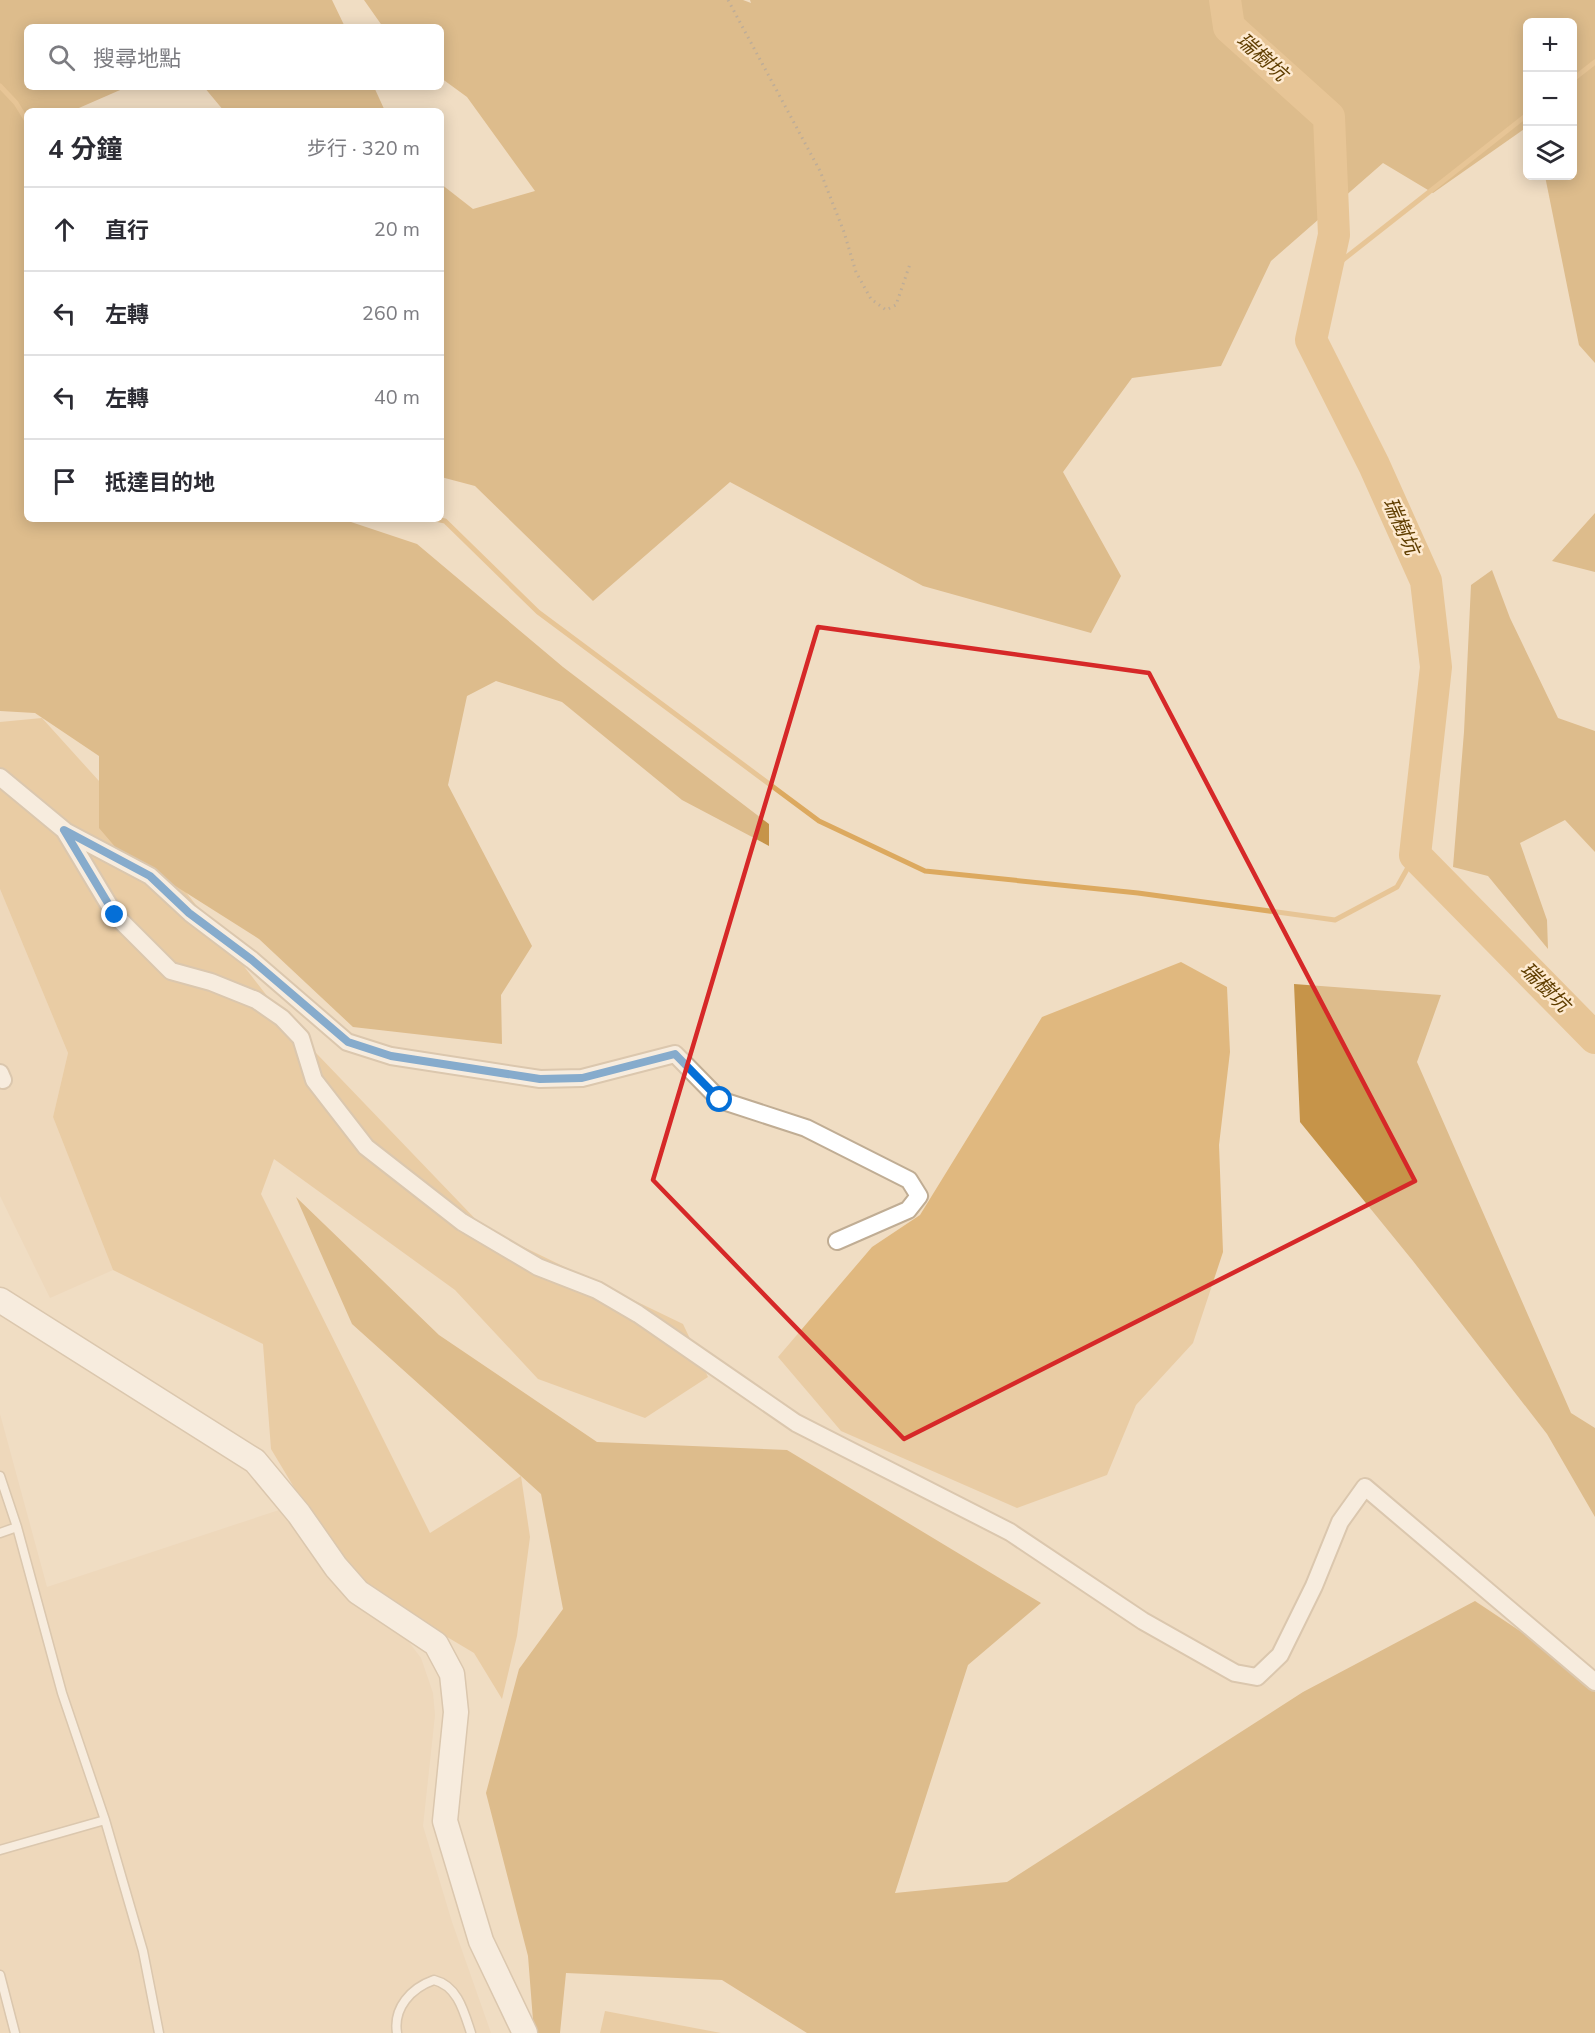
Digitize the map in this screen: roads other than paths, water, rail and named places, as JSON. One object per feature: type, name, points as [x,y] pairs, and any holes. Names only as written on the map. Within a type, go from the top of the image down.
[{"type":"street","points":[[0,777],[64,830],[150,876],[189,913],[261,967],[348,1042],[391,1056],[540,1079],[582,1078],[675,1054],[720,1100],[806,1128],[909,1180],[919,1196],[908,1210],[837,1241]]},
{"type":"street","points":[[64,830],[115,915],[171,971],[211,982],[256,1000],[282,1018],[301,1038],[314,1080],[366,1147],[462,1222],[538,1268],[597,1290],[628,1308],[796,1423],[1010,1532],[1143,1621],[1235,1673],[1257,1677],[1280,1654],[1314,1586],[1340,1522],[1365,1487],[1595,1682]]},
{"type":"street","points":[[0,1300],[255,1461],[299,1514],[336,1568],[358,1592],[436,1644],[452,1674],[456,1712],[445,1821],[481,1941],[525,2033]]},
{"type":"lane","points":[[0,1476],[17,1527],[62,1693],[105,1820],[143,1951],[159,2033]]},
{"type":"lane","points":[[0,1533],[17,1527]]},
{"type":"lane","points":[[0,1850],[105,1820]]},
{"type":"lane","points":[[0,1975],[15,2033]]},
{"type":"lane","points":[[397,2033],[398,2019],[404,2001],[422,1984],[434,1980],[449,1987],[457,1997],[471,2033]]},
{"type":"waterway","name":"瑞樹坑","points":[[1225,0],[1229,27],[1329,117],[1334,235],[1311,340],[1374,465],[1426,581],[1436,667],[1415,855],[1595,1038]]},
{"type":"waterway","points":[[1577,76],[1595,62]]},
{"type":"waterway","points":[[0,86],[16,103],[24,116]]},
{"type":"waterway","points":[[1325,274],[1523,118]]},
{"type":"waterway","points":[[444,521],[538,612],[819,821],[925,871],[1138,893],[1335,920],[1397,887],[1415,855]]}]
